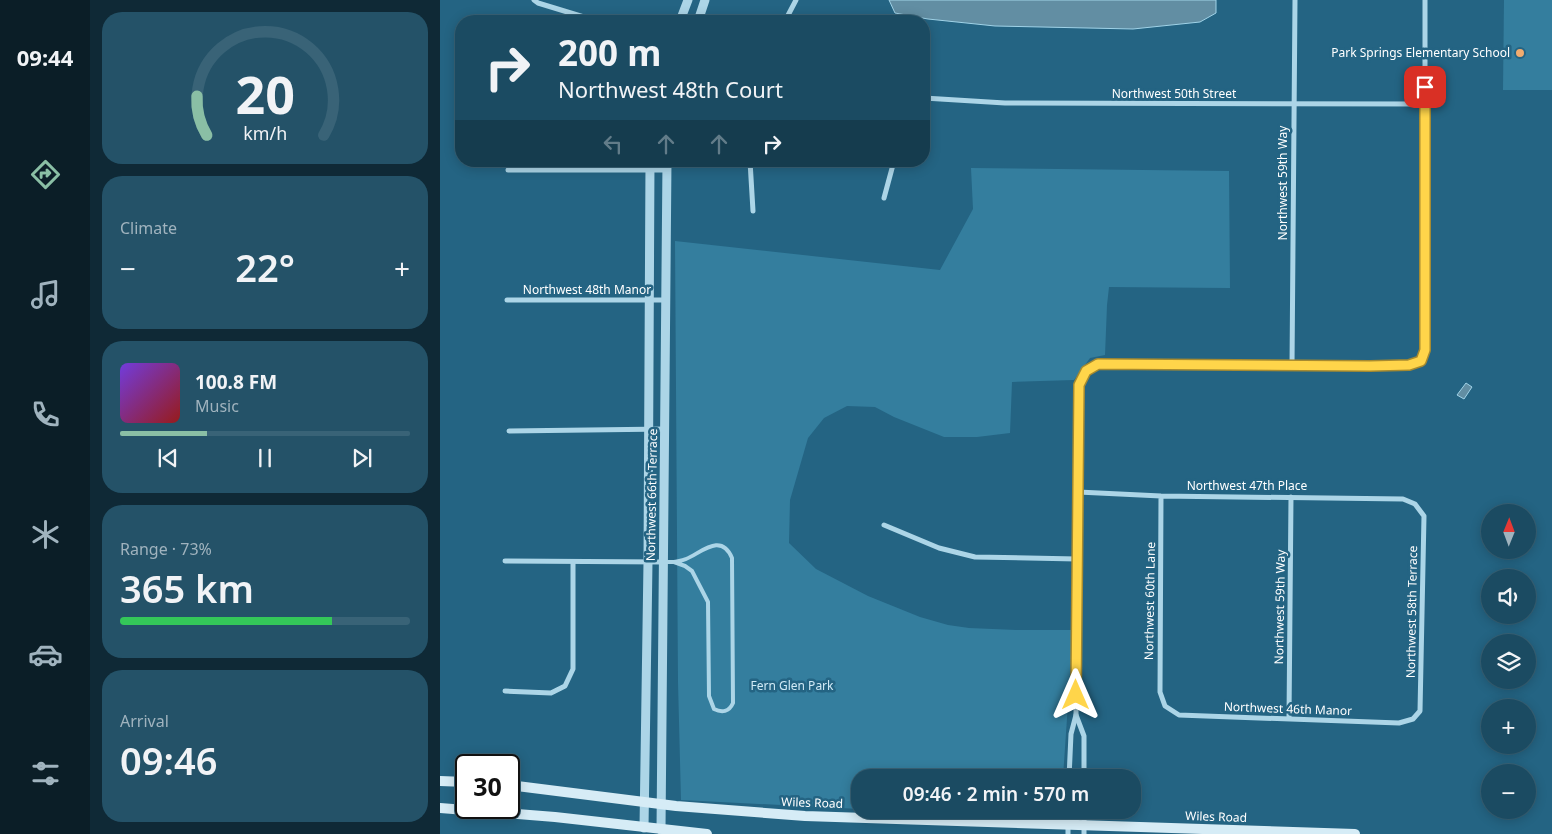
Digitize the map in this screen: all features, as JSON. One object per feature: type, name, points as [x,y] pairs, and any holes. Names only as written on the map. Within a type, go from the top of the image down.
[{"type":"main road","points":[[440,781],[455,782]]},
{"type":"main road","name":"Wiles Road","points":[[520,786],[644,803],[805,816],[1084,830],[1355,834]]},
{"type":"main road","points":[[440,808],[555,817],[707,834]]},
{"type":"street","points":[[534,0],[538,3],[577,15]]},
{"type":"street","points":[[682,15],[688,0]]},
{"type":"street","points":[[700,15],[705,0]]},
{"type":"street","points":[[788,15],[796,0]]},
{"type":"street","name":"Northwest 59th Way","points":[[1292,366],[1295,0]]},
{"type":"street","points":[[1069,769],[1071,734],[1076,715],[1079,385],[1086,371],[1098,364],[1409,365],[1421,361],[1425,350],[1425,0]]},
{"type":"street","name":"Northwest 50th Street","points":[[930,98],[1004,103],[1425,104]]},
{"type":"street","points":[[508,170],[614,167]]},
{"type":"street","name":"Northwest 66th Terrace","points":[[644,828],[648,562],[650,167]]},
{"type":"street","name":"Northwest 66th Terrace","points":[[661,830],[667,167]]},
{"type":"street","points":[[749,167],[753,211]]},
{"type":"street","points":[[884,198],[892,167]]},
{"type":"street","name":"Northwest 48th Manor","points":[[507,300],[667,300]]},
{"type":"street","points":[[509,431],[666,430]]},
{"type":"street","name":"Northwest 47th Place","points":[[1078,492],[1162,496],[1403,498],[1415,504]]},
{"type":"street","name":"Northwest 60th Lane","points":[[1162,496],[1160,692],[1165,706]]},
{"type":"street","name":"Northwest 59th Way","points":[[1289,718],[1291,497]]},
{"type":"street","name":"Northwest 58th Terrace","points":[[1413,719],[1420,711],[1424,516],[1415,504]]},
{"type":"street","points":[[884,525],[939,548],[975,557],[1077,559]]},
{"type":"street","points":[[505,562],[664,562]]},
{"type":"street","points":[[504,691],[551,693],[565,686],[573,669],[573,563]]},
{"type":"street","name":"Northwest 46th Manor","points":[[1165,706],[1179,715],[1399,723],[1413,719]]},
{"type":"street","points":[[1076,715],[1084,736],[1084,769]]},
{"type":"lane","points":[[664,562],[686,559],[714,545],[721,545],[732,558],[733,703],[731,708],[726,711],[720,712],[714,709],[709,696],[708,602],[692,571],[674,562]]},
{"type":"green space","name":"Park Springs Elementary School","points":[[1504,0],[1552,0],[1552,90],[1503,90]]},
{"type":"green space","name":"Fern Glen Park","points":[[971,168],[1229,171],[1230,288],[1109,287],[1105,355],[1090,358],[1074,380],[1012,382],[1010,433],[977,437],[944,437],[894,417],[875,407],[847,406],[824,418],[808,438],[790,500],[789,543],[816,569],[868,596],[920,617],[948,625],[1016,630],[1073,630],[1064,769],[851,769],[851,809],[681,800],[678,682],[675,241],[940,270],[973,209]]},
{"type":"shaded area","points":[[889,0],[1216,0],[1216,13],[1200,22],[1133,29],[995,26],[930,19],[930,15],[895,13]]},
{"type":"shaded area","points":[[1466,383],[1472,387],[1464,399],[1457,395]]},
{"type":"place","name":"Park Springs Elementary School","points":[[1520,53]]},
{"type":"route","points":[[1076,695],[1079,385],[1086,371],[1098,364],[1370,366],[1409,365],[1421,361],[1425,350],[1425,87]]}]
